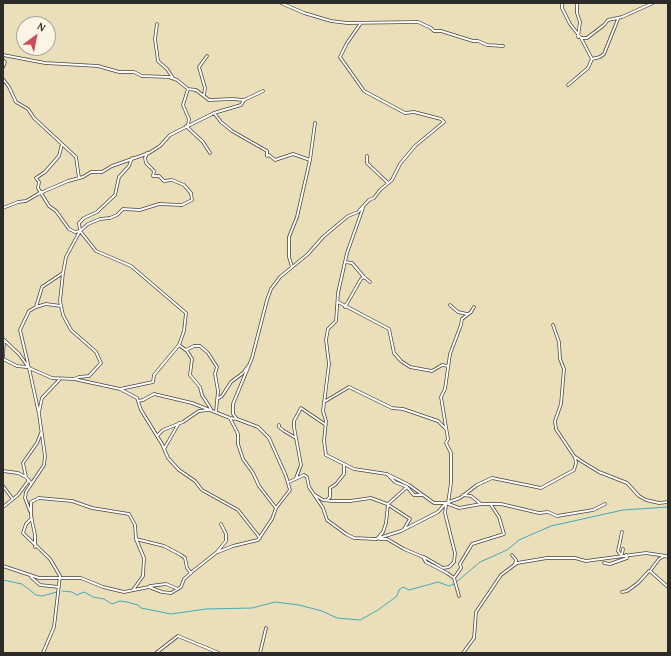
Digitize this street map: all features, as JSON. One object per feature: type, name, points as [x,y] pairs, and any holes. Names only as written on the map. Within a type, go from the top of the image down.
[{"type":"street","points":[[281,3],[304,13],[331,21],[361,23],[418,22],[434,31],[441,31],[473,42],[478,41],[487,46],[503,46]]},
{"type":"street","points":[[562,3],[562,8],[592,59]]},
{"type":"street","points":[[576,3],[580,22],[580,37]]},
{"type":"street","points":[[580,37],[586,38],[604,25],[608,20],[618,18],[652,3]]},
{"type":"street","points":[[592,59],[600,57],[604,54],[618,18]]},
{"type":"street","points":[[237,418],[233,414],[233,404],[250,364],[271,289],[280,277],[348,216],[358,212],[364,207],[392,180],[400,164],[415,146],[444,121],[414,112],[405,113],[364,91],[340,56],[361,23]]},
{"type":"street","points":[[157,24],[155,39],[158,61],[167,68],[174,79]]},
{"type":"street","points":[[3,55],[45,63],[98,66],[120,72],[134,72],[142,76],[169,77],[188,89],[196,90],[204,94],[209,100],[232,98],[244,100],[263,91]]},
{"type":"street","points":[[204,94],[205,88],[200,67],[207,56]]},
{"type":"street","points":[[568,85],[588,68],[592,59]]},
{"type":"street","points":[[3,60],[5,62],[3,67]]},
{"type":"street","points":[[3,79],[9,87],[16,102],[28,109],[34,118],[76,157],[79,178]]},
{"type":"street","points":[[187,126],[189,119],[183,105],[188,89]]},
{"type":"street","points":[[3,208],[18,202],[26,201],[91,172],[102,172],[112,166],[147,153],[160,146],[170,135],[214,113],[242,105],[244,100]]},
{"type":"street","points":[[214,113],[221,122],[232,131],[267,152],[267,156],[269,155],[274,160],[293,154],[310,160]]},
{"type":"street","points":[[292,267],[289,257],[289,237],[297,217],[310,160],[315,123]]},
{"type":"street","points":[[187,126],[203,142],[210,153]]},
{"type":"street","points":[[62,144],[59,156],[45,172],[36,178],[39,182],[38,188],[69,229],[80,232]]},
{"type":"street","points":[[74,379],[79,376],[89,376],[101,363],[101,360],[96,352],[71,330],[63,315],[61,306],[63,273],[66,258],[80,232],[88,224],[100,219],[110,218],[117,215],[123,209],[140,210],[159,204],[182,205],[192,200],[191,193],[184,185],[172,180],[164,181],[159,176],[154,176],[154,171],[146,163],[145,158],[147,153]]},
{"type":"street","points":[[367,156],[367,163],[388,183]]},
{"type":"street","points":[[120,389],[153,382],[154,375],[178,345],[184,331],[186,313],[131,266],[96,251],[80,232],[79,223],[84,218],[97,212],[115,195],[119,177],[129,166],[132,158]]},
{"type":"street","points":[[364,207],[353,233],[344,262],[336,322],[328,329],[326,340],[329,364],[323,411],[326,425],[324,441],[326,455],[354,469],[387,474],[409,485],[434,503],[447,503],[459,508],[482,504],[501,504],[539,512],[548,512],[557,516],[593,510],[604,504]]},
{"type":"street","points":[[344,262],[352,263],[370,282]]},
{"type":"street","points":[[36,307],[42,287],[63,273]]},
{"type":"street","points":[[345,307],[354,290],[364,277]]},
{"type":"street","points":[[338,302],[345,307],[379,322],[389,329],[394,353],[401,361],[410,367],[432,371],[442,365],[448,366]]},
{"type":"street","points":[[32,516],[25,498],[31,483],[44,466],[45,456],[39,414],[20,330],[29,311],[46,304],[61,306]]},
{"type":"street","points":[[450,305],[458,312],[467,314]]},
{"type":"street","points":[[289,482],[304,475],[307,477],[309,487],[327,520],[354,538],[387,539],[404,549],[423,556],[443,568],[449,567],[454,562],[455,553],[445,513],[451,483],[451,453],[446,443],[448,439],[441,397],[445,389],[450,354],[462,325],[462,319],[471,312],[474,307]]},
{"type":"street","points":[[553,325],[559,342],[560,359],[564,369],[561,404],[555,421],[556,429],[575,457],[599,472],[627,483],[639,496],[646,500],[659,503],[668,502]]},
{"type":"street","points":[[4,340],[19,354],[28,367]]},
{"type":"street","points":[[4,340],[3,358],[17,366],[28,367],[52,378],[74,379],[120,389],[137,398],[138,401],[154,394],[192,403],[230,418],[237,418],[258,427],[269,438],[289,482],[290,490],[276,508],[272,519],[256,542],[234,546],[217,552]]},
{"type":"street","points":[[178,345],[186,350],[192,360],[190,375],[200,387],[202,395],[210,410]]},
{"type":"street","points":[[186,350],[194,346],[200,346],[208,353],[217,367],[215,374],[217,399],[216,412]]},
{"type":"street","points":[[217,399],[222,396],[231,382],[243,373],[250,364]]},
{"type":"street","points":[[39,414],[42,398],[60,379]]},
{"type":"street","points":[[324,402],[349,388],[392,408],[403,409],[438,421],[447,430]]},
{"type":"street","points":[[137,398],[141,410],[168,458],[179,470],[195,481],[202,490],[238,510],[260,538]]},
{"type":"street","points":[[295,479],[301,465],[294,421],[301,408],[326,425]]},
{"type":"street","points":[[157,436],[163,430],[199,411],[210,410]]},
{"type":"street","points":[[230,418],[238,434],[238,444],[243,459],[254,473],[259,486],[276,508]]},
{"type":"street","points":[[164,449],[180,422]]},
{"type":"street","points":[[279,425],[284,431],[296,438]]},
{"type":"street","points":[[26,477],[23,463],[37,443],[41,432]]},
{"type":"street","points":[[376,539],[403,530],[438,512],[447,503],[463,496],[477,485],[492,478],[540,488],[574,470],[576,463],[575,457]]},
{"type":"street","points":[[326,500],[330,497],[330,488],[336,484],[344,474],[344,465]]},
{"type":"street","points":[[3,471],[14,472],[26,477],[31,483]]},
{"type":"street","points":[[387,474],[395,482],[407,488],[414,495],[423,495]]},
{"type":"street","points":[[3,507],[9,504],[12,498],[18,495],[29,480]]},
{"type":"street","points":[[3,486],[12,498]]},
{"type":"street","points":[[376,539],[383,532],[386,523],[388,504],[407,488]]},
{"type":"street","points":[[314,494],[326,500],[350,501],[371,498],[388,504],[410,519],[403,530]]},
{"type":"street","points":[[463,496],[471,496],[482,504]]},
{"type":"street","points":[[35,547],[36,535],[30,505],[36,498],[75,501],[92,508],[129,514],[135,526],[136,539],[144,558],[143,576],[133,591]]},
{"type":"street","points":[[454,578],[461,568],[460,564],[472,544],[504,534],[499,517],[490,505]]},
{"type":"street","points":[[32,516],[26,524],[23,533],[53,564],[60,576],[59,597],[54,627],[43,653]]},
{"type":"street","points":[[149,587],[166,593],[172,593],[178,589],[184,579],[217,552],[226,541],[226,534],[221,524]]},
{"type":"street","points":[[621,555],[618,551],[622,532]]},
{"type":"street","points":[[136,539],[164,546],[185,558],[191,573]]},
{"type":"street","points":[[621,555],[624,549]]},
{"type":"street","points":[[464,652],[474,638],[476,612],[501,575],[515,564],[547,558],[575,558],[586,561],[626,554],[646,553],[667,556]]},
{"type":"street","points":[[604,563],[610,564],[628,558],[626,554]]},
{"type":"street","points":[[512,555],[516,560],[515,564]]},
{"type":"street","points":[[423,556],[426,562],[454,578],[459,596]]},
{"type":"street","points":[[622,592],[627,591],[638,584],[659,559],[667,556]]},
{"type":"street","points":[[3,566],[31,577],[59,579],[81,578],[103,587],[124,592],[162,584],[178,589]]},
{"type":"street","points":[[650,570],[650,573],[668,587]]},
{"type":"street","points":[[31,577],[40,585],[59,587]]},
{"type":"street","points":[[260,653],[266,628]]},
{"type":"street","points":[[156,653],[178,636],[219,653]]},
{"type":"waterway","points":[[62,591],[72,592],[77,595],[84,592],[93,597],[104,599],[112,604],[120,601],[127,602],[138,605],[141,608],[171,614],[206,609],[252,608],[275,602],[299,605],[322,611],[337,618],[360,620],[378,610],[397,596],[399,590],[403,587],[409,590],[438,582],[449,586],[454,584],[480,562],[507,550],[519,540],[551,526],[623,510],[668,507]]},
{"type":"waterway","points":[[3,580],[22,584],[36,595],[42,596],[57,592]]}]
